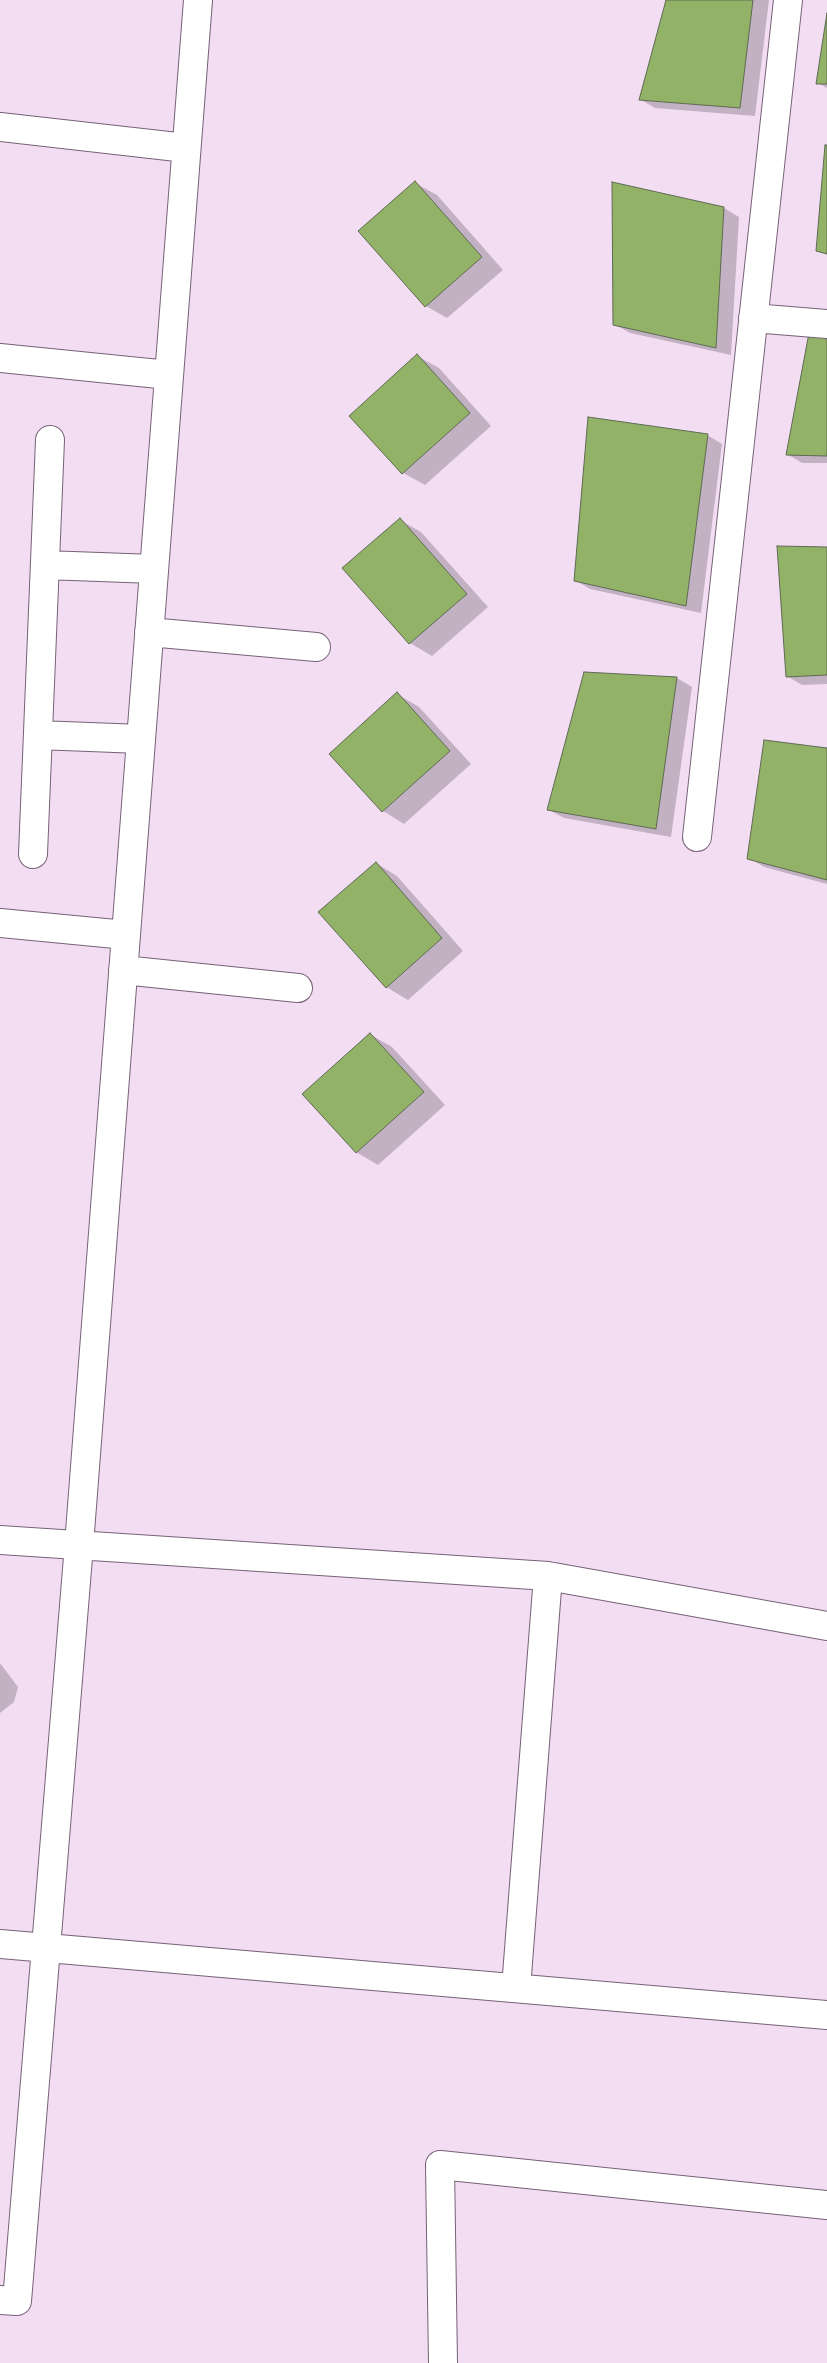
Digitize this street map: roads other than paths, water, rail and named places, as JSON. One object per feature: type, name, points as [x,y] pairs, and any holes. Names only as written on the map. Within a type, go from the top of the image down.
[{"type":"street","points":[[0,2300],[17,2301],[80,1546],[198,0]]},
{"type":"street","points":[[697,838],[788,0]]},
{"type":"street","points":[[0,127],[186,148]]},
{"type":"street","points":[[753,318],[827,324]]},
{"type":"street","points":[[0,358],[168,375]]},
{"type":"street","points":[[33,854],[50,440]]},
{"type":"street","points":[[45,565],[154,569]]},
{"type":"street","points":[[149,632],[316,647]]},
{"type":"street","points":[[38,735],[141,738]]},
{"type":"street","points":[[0,923],[126,935]]},
{"type":"street","points":[[123,970],[298,988]]},
{"type":"street","points":[[0,1540],[548,1576],[827,1626]]},
{"type":"street","points":[[516,1988],[548,1576]]},
{"type":"street","points":[[0,1944],[827,2015]]},
{"type":"street","points":[[443,2363],[440,2165],[827,2205]]}]
